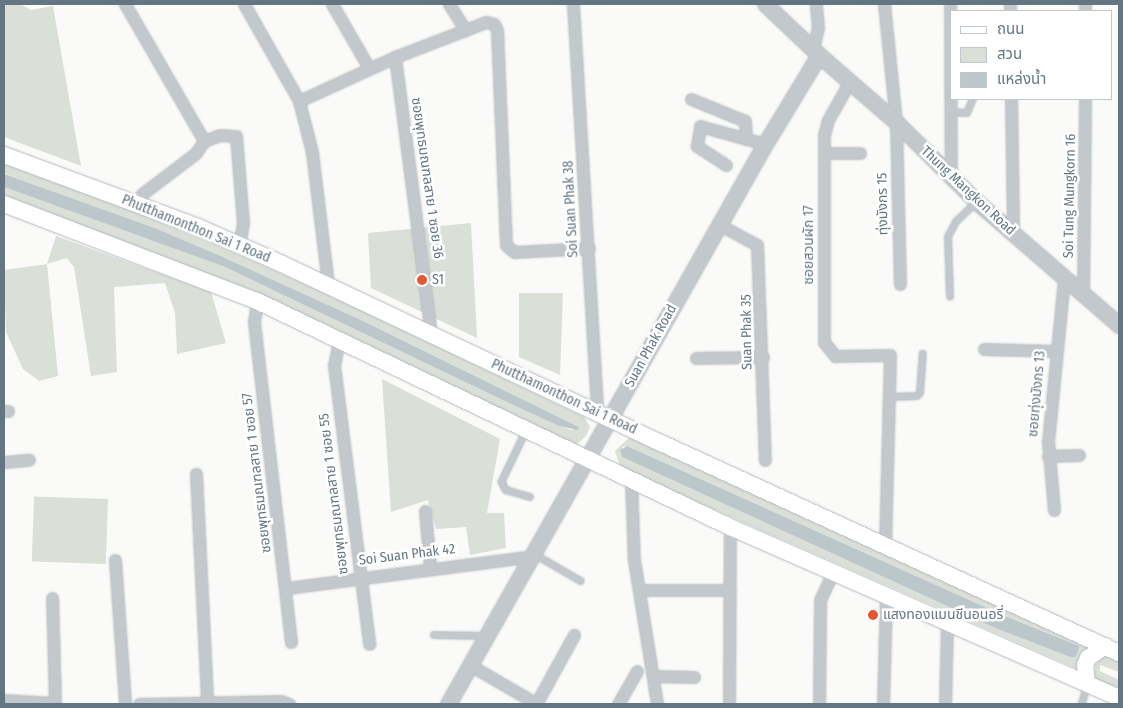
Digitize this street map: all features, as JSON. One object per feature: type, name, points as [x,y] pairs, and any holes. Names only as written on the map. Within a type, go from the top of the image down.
[{"type":"main road","name":"Phutthamonthon Sai 1 Road","points":[[4,155],[137,204],[239,245],[431,333],[604,420],[1112,650]]},
{"type":"main road","points":[[4,204],[257,301],[527,430],[588,456],[631,480],[730,526],[1119,698]]},
{"type":"main road","points":[[1088,683],[1085,665],[1088,658],[1112,650]]},
{"type":"street","points":[[125,4],[204,141]]},
{"type":"street","points":[[244,4],[299,101],[312,152],[328,286]]},
{"type":"street","points":[[332,4],[369,68]]},
{"type":"street","points":[[450,4],[465,30]]},
{"type":"street","name":"Soi Suan Phak 38","points":[[574,4],[589,248],[604,420]]},
{"type":"street","points":[[764,4],[816,52]]},
{"type":"street","points":[[816,4],[818,28],[816,52]]},
{"type":"street","name":"ทุ่งมังกร 15","points":[[884,4],[896,122],[900,284]]},
{"type":"street","points":[[299,101],[395,57],[486,22],[498,30],[506,245],[514,252],[589,248]]},
{"type":"street","name":"Thung Mangkon Road","points":[[816,52],[896,122],[978,202],[1064,280],[1119,325]]},
{"type":"street","name":"Suan Phak Road","points":[[448,704],[588,456],[604,420],[720,225],[816,52]]},
{"type":"street","name":"ซอยพุทธมณฑลสาย 1 ซอย 36","points":[[395,57],[431,333]]},
{"type":"street","name":"ซอยสวนผัก 17","points":[[850,81],[826,126],[824,153],[826,348],[835,356],[890,355],[887,397]]},
{"type":"street","points":[[691,99],[745,121],[746,139]]},
{"type":"street","points":[[950,100],[951,176]]},
{"type":"street","points":[[1011,100],[1013,232]]},
{"type":"street","name":"Soi Tung Mungkorn 16","points":[[1083,295],[1085,100]]},
{"type":"street","points":[[726,165],[697,146],[698,128],[703,125],[765,144]]},
{"type":"street","points":[[137,204],[142,194],[196,153],[204,141],[220,135],[236,136],[243,223],[239,245]]},
{"type":"street","points":[[824,153],[860,153]]},
{"type":"street","name":"Suan Phak 35","points":[[720,225],[757,245],[765,460]]},
{"type":"street","name":"ซอยทุ่งมังกร 13","points":[[1054,510],[1048,456],[1064,280]]},
{"type":"street","name":"ซอยพุทธมณฑลสาย 1 ซอย 57","points":[[257,301],[254,322],[291,642]]},
{"type":"street","name":"ซอยพุทธมณฑลสาย 1 ซอย 55","points":[[339,340],[334,365],[369,644]]},
{"type":"street","points":[[984,348],[1056,352]]},
{"type":"street","points":[[696,358],[762,357]]},
{"type":"street","points":[[885,546],[887,397]]},
{"type":"street","points":[[1048,456],[1079,455]]},
{"type":"street","points":[[4,462],[29,460]]},
{"type":"street","points":[[196,474],[207,701]]},
{"type":"street","points":[[631,480],[634,560],[657,704]]},
{"type":"street","points":[[425,511],[430,567]]},
{"type":"street","points":[[729,704],[730,526]]},
{"type":"street","name":"Soi Suan Phak 42","points":[[286,588],[359,576],[533,555]]},
{"type":"street","points":[[114,560],[125,704]]},
{"type":"street","points":[[819,704],[820,600],[833,572]]},
{"type":"street","points":[[639,590],[730,590]]},
{"type":"street","points":[[883,704],[886,596]]},
{"type":"street","points":[[4,700],[55,703],[52,598]]},
{"type":"street","points":[[945,704],[948,624]]},
{"type":"street","points":[[470,665],[537,704],[574,635]]},
{"type":"street","points":[[618,704],[637,671]]},
{"type":"street","points":[[653,676],[694,677]]},
{"type":"street","points":[[140,704],[207,701],[281,701],[289,704]]},
{"type":"lane","points":[[950,112],[967,112],[973,100]]},
{"type":"lane","points":[[950,297],[948,237],[956,222],[978,202]]},
{"type":"lane","points":[[887,397],[920,393],[923,354]]},
{"type":"lane","points":[[527,430],[502,482],[506,490],[530,497]]},
{"type":"lane","points":[[533,555],[581,581]]},
{"type":"lane","points":[[434,635],[487,636]]},
{"type":"lane","points":[[1082,704],[1088,683]]},
{"type":"green space","points":[[4,4],[20,4],[31,10],[53,6],[81,166],[4,137]]},
{"type":"green space","points":[[4,164],[158,219],[343,301],[584,417],[590,427],[586,436],[576,445],[235,284],[4,198],[4,187],[225,267],[559,426],[572,430],[579,427],[359,319],[223,257],[155,228],[4,174]]},
{"type":"green space","name":"S1","points":[[471,223],[477,338],[371,288],[368,233]]},
{"type":"green space","points":[[56,236],[211,292],[226,343],[177,354],[175,313],[165,283],[114,287],[117,372],[91,376],[74,267],[67,258],[47,264]]},
{"type":"green space","points":[[47,264],[58,376],[39,381],[23,369],[6,332],[4,270]]},
{"type":"green space","points":[[519,293],[563,293],[560,375],[519,357]]},
{"type":"green space","points":[[382,379],[500,439],[487,513],[504,513],[506,548],[470,555],[466,527],[436,529],[428,500],[391,512]]},
{"type":"green space","points":[[630,437],[1092,645],[1080,670],[621,469],[615,451]],"holes":[[[627,446],[1005,616],[1079,646],[1070,657],[995,628],[622,457],[622,447]]]},
{"type":"green space","points":[[34,496],[108,499],[106,564],[32,561]]},
{"type":"green space","points":[[1104,656],[1119,662],[1119,672],[1100,665],[1100,671],[1119,680],[1119,689],[1094,678],[1095,665]]},
{"type":"water","points":[[4,174],[155,228],[223,257],[359,319],[579,427],[578,430],[559,426],[513,405],[225,267],[4,187]]},
{"type":"water","points":[[627,446],[1005,616],[1079,646],[1078,651],[1075,657],[1070,657],[995,628],[622,457],[620,450]]},
{"type":"place","name":"S1","points":[[422,280]]},
{"type":"place","name":"แสงทองแมนชีนอนอรี่","points":[[873,615]]}]
